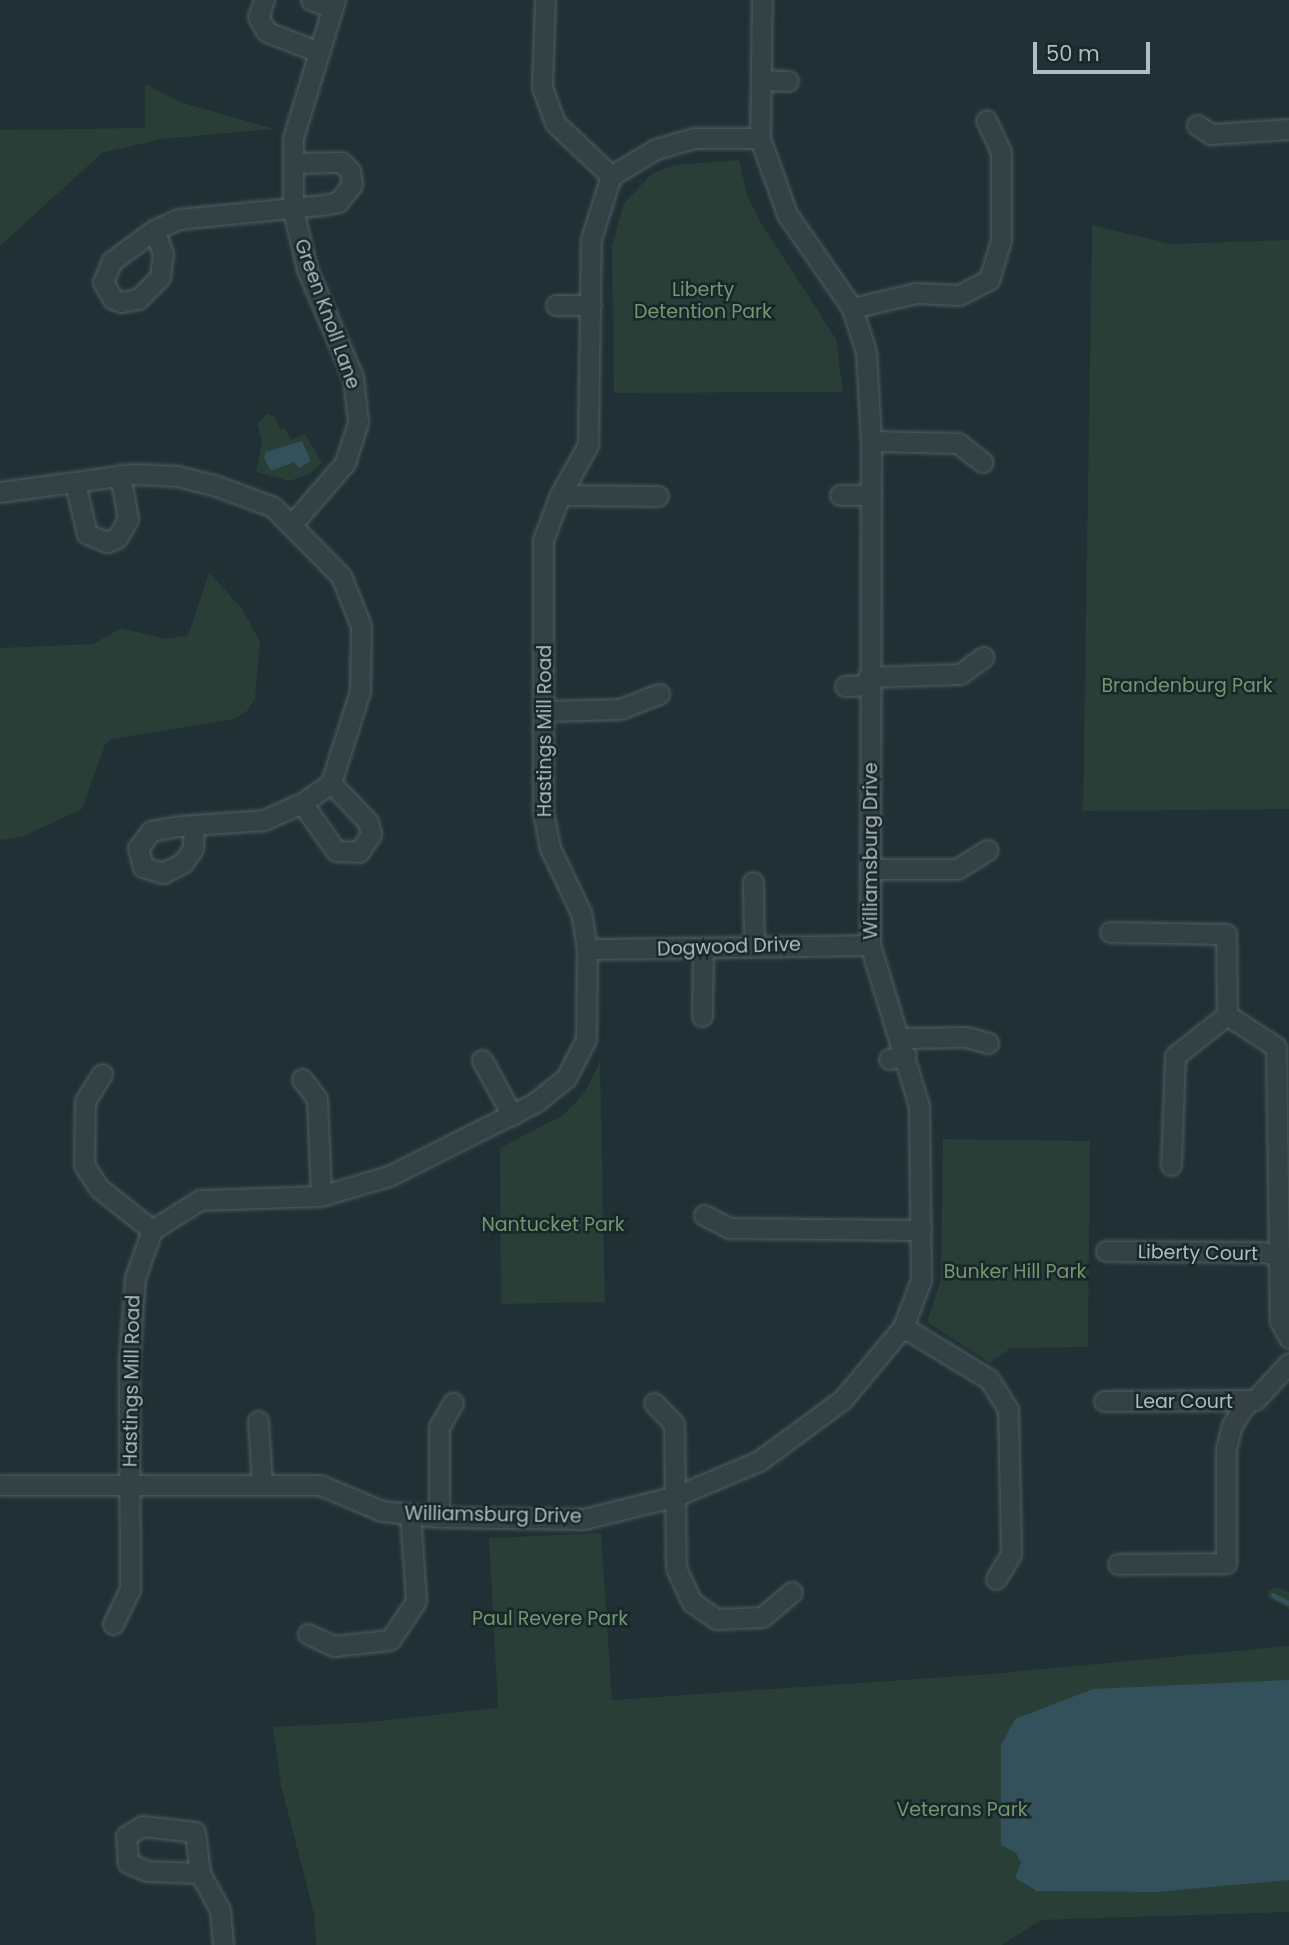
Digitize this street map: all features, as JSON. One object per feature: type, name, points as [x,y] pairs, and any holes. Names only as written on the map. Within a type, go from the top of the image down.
[{"type":"street","points":[[264,0],[258,17],[267,32],[318,52]]},
{"type":"street","name":"Green Knoll Lane","points":[[293,523],[345,463],[358,422],[353,376],[307,269],[293,210],[296,125],[334,4],[311,0]]},
{"type":"street","points":[[545,0],[542,86],[555,123],[611,176],[656,149],[694,138],[760,138]]},
{"type":"street","name":"Williamsburg Drive","points":[[0,1485],[130,1482],[320,1485],[382,1511],[439,1517],[584,1519],[676,1496],[759,1461],[843,1399],[903,1326],[921,1280],[919,1106],[899,1051],[870,945],[873,869],[868,681],[872,441],[866,352],[852,308],[787,214],[760,138],[761,0]]},
{"type":"street","points":[[762,80],[788,81]]},
{"type":"street","points":[[852,308],[916,293],[959,295],[989,280],[1001,240],[1001,152],[986,120]]},
{"type":"street","points":[[1197,125],[1212,134],[1289,129]]},
{"type":"street","name":"Green Knoll Lane","points":[[293,163],[341,162],[350,171],[352,185],[338,202],[293,210]]},
{"type":"street","name":"Hastings Mill Road","points":[[113,1624],[130,1589],[129,1360],[135,1278],[152,1230],[201,1200],[321,1196],[389,1176],[512,1115],[566,1078],[586,1039],[587,949],[581,913],[550,848],[543,812],[543,540],[560,495],[588,445],[591,239],[611,176]]},
{"type":"street","points":[[155,230],[179,219],[293,210]]},
{"type":"street","points":[[556,305],[591,305]]},
{"type":"street","points":[[872,441],[958,443],[982,461]]},
{"type":"street","points":[[75,483],[88,534],[107,542],[117,538],[128,519],[120,475]]},
{"type":"street","points":[[0,492],[120,475],[177,476],[214,485],[247,494],[293,523],[341,576],[361,626],[360,691],[331,783],[302,803],[264,820],[194,825]]},
{"type":"street","points":[[560,495],[658,496]]},
{"type":"street","points":[[840,495],[871,495]]},
{"type":"street","points":[[845,686],[868,681],[960,674],[983,657]]},
{"type":"street","points":[[545,710],[621,709],[659,694]]},
{"type":"street","points":[[302,803],[336,851],[359,852],[371,834],[368,822],[331,783]]},
{"type":"street","points":[[873,869],[957,869],[987,850]]},
{"type":"street","points":[[753,882],[754,945]]},
{"type":"street","points":[[1110,932],[1226,934],[1227,1015]]},
{"type":"street","name":"Dogwood Drive","points":[[587,949],[703,950],[754,945],[870,945]]},
{"type":"street","points":[[702,1016],[703,950]]},
{"type":"street","points":[[1227,1015],[1282,1045],[1283,1257],[1280,1321],[1289,1338]]},
{"type":"street","points":[[1171,1165],[1175,1056],[1227,1015]]},
{"type":"street","points":[[899,1051],[965,1037],[988,1042]]},
{"type":"street","points":[[482,1060],[512,1115]]},
{"type":"street","points":[[102,1074],[85,1101],[84,1165],[99,1188],[152,1230]]},
{"type":"street","points":[[302,1079],[317,1099],[321,1196]]},
{"type":"street","points":[[704,1215],[730,1228],[920,1230]]},
{"type":"street","name":"Liberty Court","points":[[1106,1251],[1262,1252],[1283,1257]]},
{"type":"street","points":[[903,1326],[989,1379],[1008,1409],[1011,1554],[996,1579]]},
{"type":"street","name":"Lear Court","points":[[1104,1401],[1247,1402],[1255,1400],[1289,1363]]},
{"type":"street","points":[[1118,1564],[1226,1563],[1226,1449],[1232,1425],[1247,1402]]},
{"type":"street","points":[[439,1517],[439,1427],[453,1403]]},
{"type":"street","points":[[654,1403],[674,1424],[676,1568],[692,1602],[716,1619],[762,1617],[792,1592]]},
{"type":"street","points":[[258,1421],[261,1484]]},
{"type":"street","points":[[308,1634],[334,1646],[390,1640],[416,1601],[411,1514]]},
{"type":"street","points":[[200,1873],[220,1910],[223,1945]]},
{"type":"green space","points":[[145,84],[180,102],[274,129],[161,139],[102,153],[0,246],[0,130],[145,128]]},
{"type":"green space","name":"Liberty Detention Park","points":[[739,160],[747,196],[761,223],[836,339],[843,392],[614,393],[612,246],[624,203],[653,173],[674,165]]},
{"type":"green space","name":"Brandenburg Park","points":[[1092,225],[1171,244],[1289,240],[1289,809],[1083,811]]},
{"type":"green space","points":[[267,414],[275,417],[280,429],[285,428],[291,440],[305,434],[322,463],[307,475],[289,481],[256,472],[262,440],[257,424]]},
{"type":"green space","points":[[209,573],[240,606],[260,641],[255,699],[247,711],[234,719],[112,739],[105,745],[82,809],[24,836],[0,840],[0,648],[93,644],[121,628],[166,639],[188,635]]},
{"type":"green space","name":"Nantucket Park","points":[[600,1062],[605,1302],[501,1304],[500,1148],[563,1115],[585,1092]]},
{"type":"green space","name":"Bunker Hill Park","points":[[943,1139],[1090,1141],[1088,1347],[1011,1348],[990,1363],[927,1322],[941,1279]]},
{"type":"green space","name":"Veterans Park","points":[[601,1533],[612,1700],[990,1674],[1289,1646],[1289,1912],[1041,1920],[1002,1945],[316,1945],[314,1914],[281,1785],[273,1727],[370,1722],[498,1708],[489,1538]]},
{"type":"green space","points":[[1277,1587],[1289,1592],[1289,1609],[1268,1598],[1268,1590]]},
{"type":"water","points":[[302,441],[311,461],[299,468],[294,462],[271,471],[264,458],[266,452]]},
{"type":"water","points":[[1289,1680],[1289,1880],[1156,1892],[1037,1891],[1015,1878],[1021,1863],[1016,1853],[1001,1845],[1001,1745],[1015,1719],[1093,1689]]},
{"type":"waterway","points":[[1273,1595],[1289,1603]]},
{"type":"park label","name":"Paul Revere Park","points":[[550,1619]]}]
